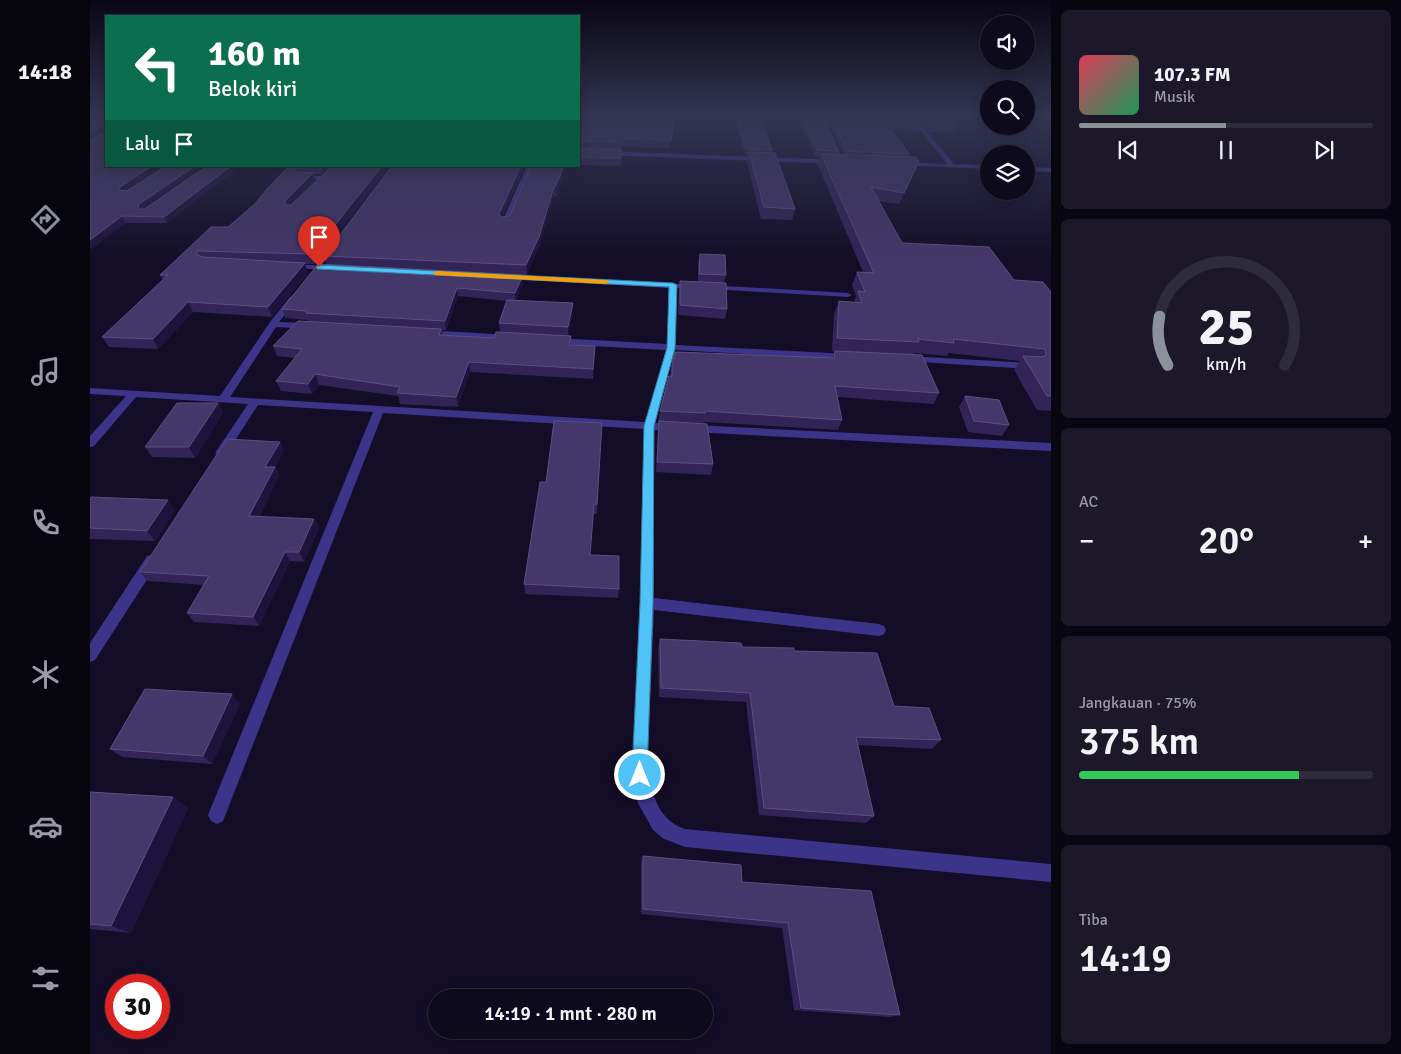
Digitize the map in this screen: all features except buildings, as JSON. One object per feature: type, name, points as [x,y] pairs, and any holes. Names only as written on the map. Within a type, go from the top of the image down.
[{"type":"street","points":[[898,164],[980,167]]},
{"type":"street","points":[[505,224],[530,167]]},
{"type":"street","points":[[1035,169],[1051,170]]},
{"type":"street","points":[[318,185],[331,172]]},
{"type":"street","points":[[300,177],[325,178]]},
{"type":"street","points":[[314,274],[325,260]]},
{"type":"street","points":[[282,266],[339,268]]},
{"type":"street","points":[[496,276],[692,286]]},
{"type":"street","points":[[673,285],[671,348],[649,426],[647,603],[640,775],[647,803],[659,824],[670,834],[686,838],[1051,874]]},
{"type":"street","points":[[702,287],[848,295]]},
{"type":"street","points":[[223,399],[273,324],[296,296]]},
{"type":"street","points":[[273,324],[323,327]]},
{"type":"street","points":[[413,332],[522,339]]},
{"type":"street","points":[[542,340],[856,357]]},
{"type":"street","points":[[895,359],[1032,366]]},
{"type":"street","points":[[90,391],[649,426],[1051,447]]},
{"type":"street","points":[[90,443],[134,393]]},
{"type":"street","points":[[213,466],[255,401]]},
{"type":"street","points":[[217,815],[379,410]]},
{"type":"street","points":[[90,655],[159,548]]},
{"type":"street","points":[[647,603],[879,630]]},
{"type":"slow traffic","points":[[437,273],[606,282]]},
{"type":"route","points":[[319,267],[673,285],[671,348],[649,426],[647,603],[640,775]]}]
